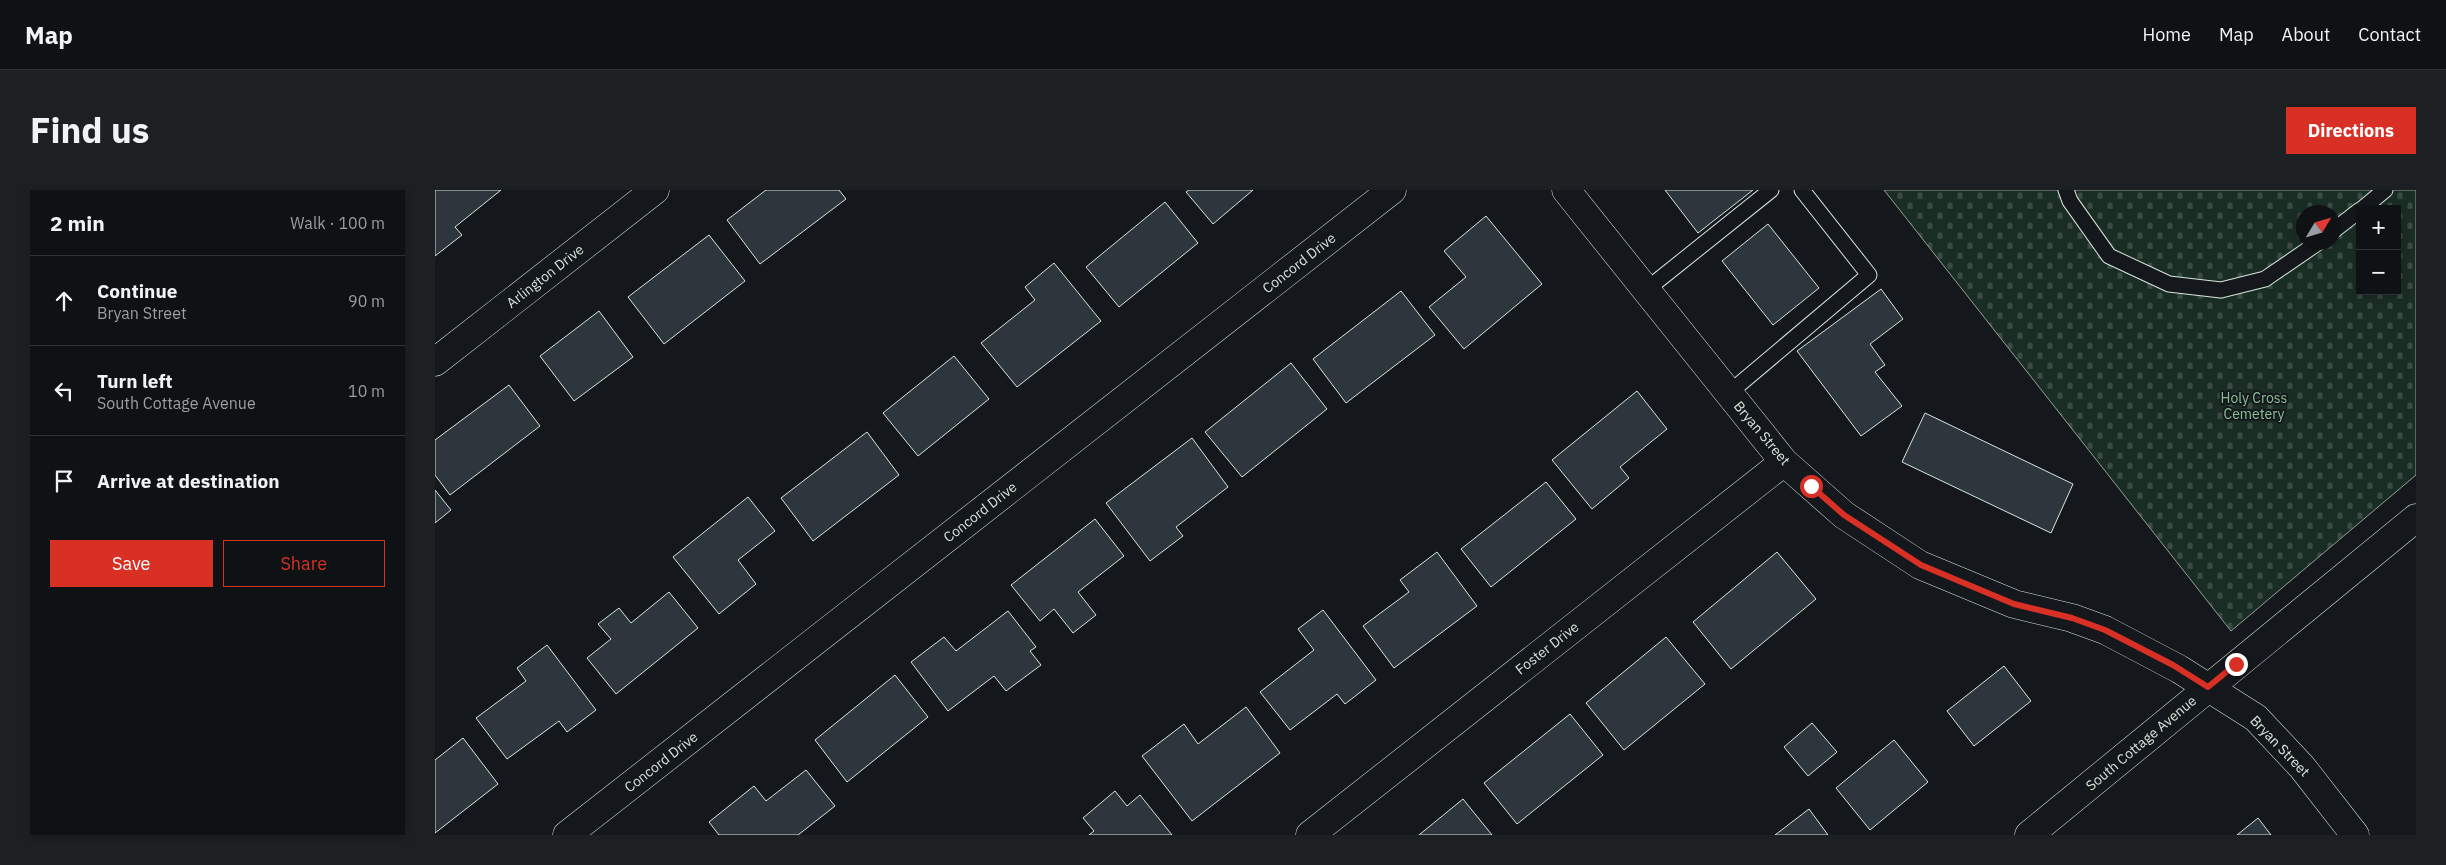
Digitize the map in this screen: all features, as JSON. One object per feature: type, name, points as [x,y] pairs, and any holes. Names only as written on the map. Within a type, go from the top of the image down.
[{"type":"street","name":"Arlington Drive","points":[[435,362],[655,190]]},
{"type":"street","name":"Concord Drive","points":[[567,835],[1392,190]]},
{"type":"street","name":"Bryan Street","points":[[1566,190],[1784,462],[1844,515],[1921,565],[2014,604],[2072,618],[2105,630],[2173,665],[2256,718],[2302,767],[2355,835]]},
{"type":"street","name":"Foster Drive","points":[[1310,835],[1784,462]]},
{"type":"street","name":"South Cottage Avenue","points":[[2029,835],[2416,518]]},
{"type":"lane","points":[[1646,290],[1771,190]]},
{"type":"lane","points":[[1729,393],[1869,275],[1802,190]]},
{"type":"lane","points":[[2066,190],[2070,201],[2109,256],[2169,284],[2221,290],[2265,279],[2307,250]]},
{"type":"lane","points":[[2366,205],[2385,190]]},
{"type":"lane","points":[[2341,225],[2356,213]]},
{"type":"green space","name":"Holy Cross Cemetery","points":[[1884,190],[2416,190],[2416,475],[2231,631]]},
{"type":"building","points":[[435,190],[501,190],[455,227],[462,235],[435,256]]},
{"type":"building","points":[[766,190],[839,190],[846,199],[760,264],[727,220]]},
{"type":"building","points":[[1189,190],[1253,190],[1213,224],[1186,192]]},
{"type":"building","points":[[1665,190],[1753,190],[1698,233]]},
{"type":"building","points":[[1165,202],[1198,243],[1119,307],[1086,267]]},
{"type":"building","points":[[1486,216],[1542,284],[1464,349],[1429,307],[1466,277],[1444,251]]},
{"type":"building","points":[[1768,224],[1819,288],[1773,325],[1722,261]]},
{"type":"building","points":[[709,235],[745,281],[664,344],[628,297]]},
{"type":"building","points":[[1054,263],[1101,321],[1017,387],[981,343],[1035,300],[1025,287]]},
{"type":"building","points":[[1881,289],[1903,319],[1870,344],[1885,365],[1875,372],[1902,406],[1861,436],[1797,351]]},
{"type":"building","points":[[1401,291],[1435,335],[1346,403],[1313,359]]},
{"type":"building","points":[[599,311],[633,357],[574,401],[540,356]]},
{"type":"building","points":[[954,356],[989,399],[918,456],[883,413]]},
{"type":"building","points":[[1291,363],[1327,409],[1242,477],[1205,432]]},
{"type":"building","points":[[509,385],[540,426],[450,495],[435,475],[435,440]]},
{"type":"building","points":[[1637,391],[1667,429],[1620,467],[1629,478],[1592,509],[1552,460]]},
{"type":"building","points":[[1925,413],[2073,484],[2051,533],[1902,462]]},
{"type":"building","points":[[867,432],[899,475],[813,541],[781,498]]},
{"type":"building","points":[[1192,438],[1228,487],[1176,527],[1183,536],[1150,561],[1106,503]]},
{"type":"building","points":[[1546,482],[1576,519],[1491,587],[1461,549]]},
{"type":"building","points":[[435,490],[451,510],[435,523]]},
{"type":"building","points":[[748,497],[775,531],[738,560],[756,584],[719,614],[673,557]]},
{"type":"building","points":[[1095,519],[1124,556],[1078,592],[1096,615],[1073,633],[1054,609],[1040,621],[1011,585]]},
{"type":"building","points":[[1437,552],[1477,606],[1394,668],[1363,626],[1409,592],[1400,580]]},
{"type":"building","points":[[1777,552],[1816,599],[1731,669],[1693,622]]},
{"type":"building","points":[[669,592],[698,628],[616,694],[587,658],[611,639],[598,624],[619,608],[631,623]]},
{"type":"building","points":[[1323,610],[1376,680],[1345,704],[1337,694],[1290,730],[1260,692],[1314,650],[1298,629]]},
{"type":"building","points":[[1008,611],[1036,647],[1030,651],[1041,665],[1006,691],[994,676],[948,711],[911,662],[944,637],[956,651]]},
{"type":"building","points":[[1666,637],[1705,684],[1624,750],[1586,703]]},
{"type":"building","points":[[547,645],[596,710],[567,732],[559,721],[507,759],[476,718],[526,681],[517,668]]},
{"type":"building","points":[[2004,666],[2031,701],[1974,746],[1947,711]]},
{"type":"building","points":[[895,675],[928,717],[847,782],[815,740]]},
{"type":"building","points":[[1246,707],[1280,753],[1192,821],[1142,756],[1184,724],[1198,744]]},
{"type":"building","points":[[1570,714],[1603,755],[1517,824],[1484,783]]},
{"type":"building","points":[[1812,723],[1837,752],[1808,776],[1784,747]]},
{"type":"building","points":[[463,738],[498,784],[435,833],[435,760]]},
{"type":"building","points":[[1894,740],[1928,782],[1870,830],[1836,788]]},
{"type":"building","points":[[806,770],[835,806],[798,835],[719,835],[709,822],[754,786],[766,801]]},
{"type":"building","points":[[1115,791],[1127,806],[1140,795],[1172,835],[1089,835],[1094,831],[1083,818]]},
{"type":"building","points":[[1463,799],[1492,835],[1419,835]]},
{"type":"building","points":[[1809,809],[1828,835],[1775,835]]},
{"type":"building","points":[[2258,818],[2271,835],[2237,835]]},
{"type":"route","points":[[1811,486],[1844,515],[1921,565],[2014,604],[2072,618],[2105,630],[2173,665],[2208,687],[2236,664]]}]
